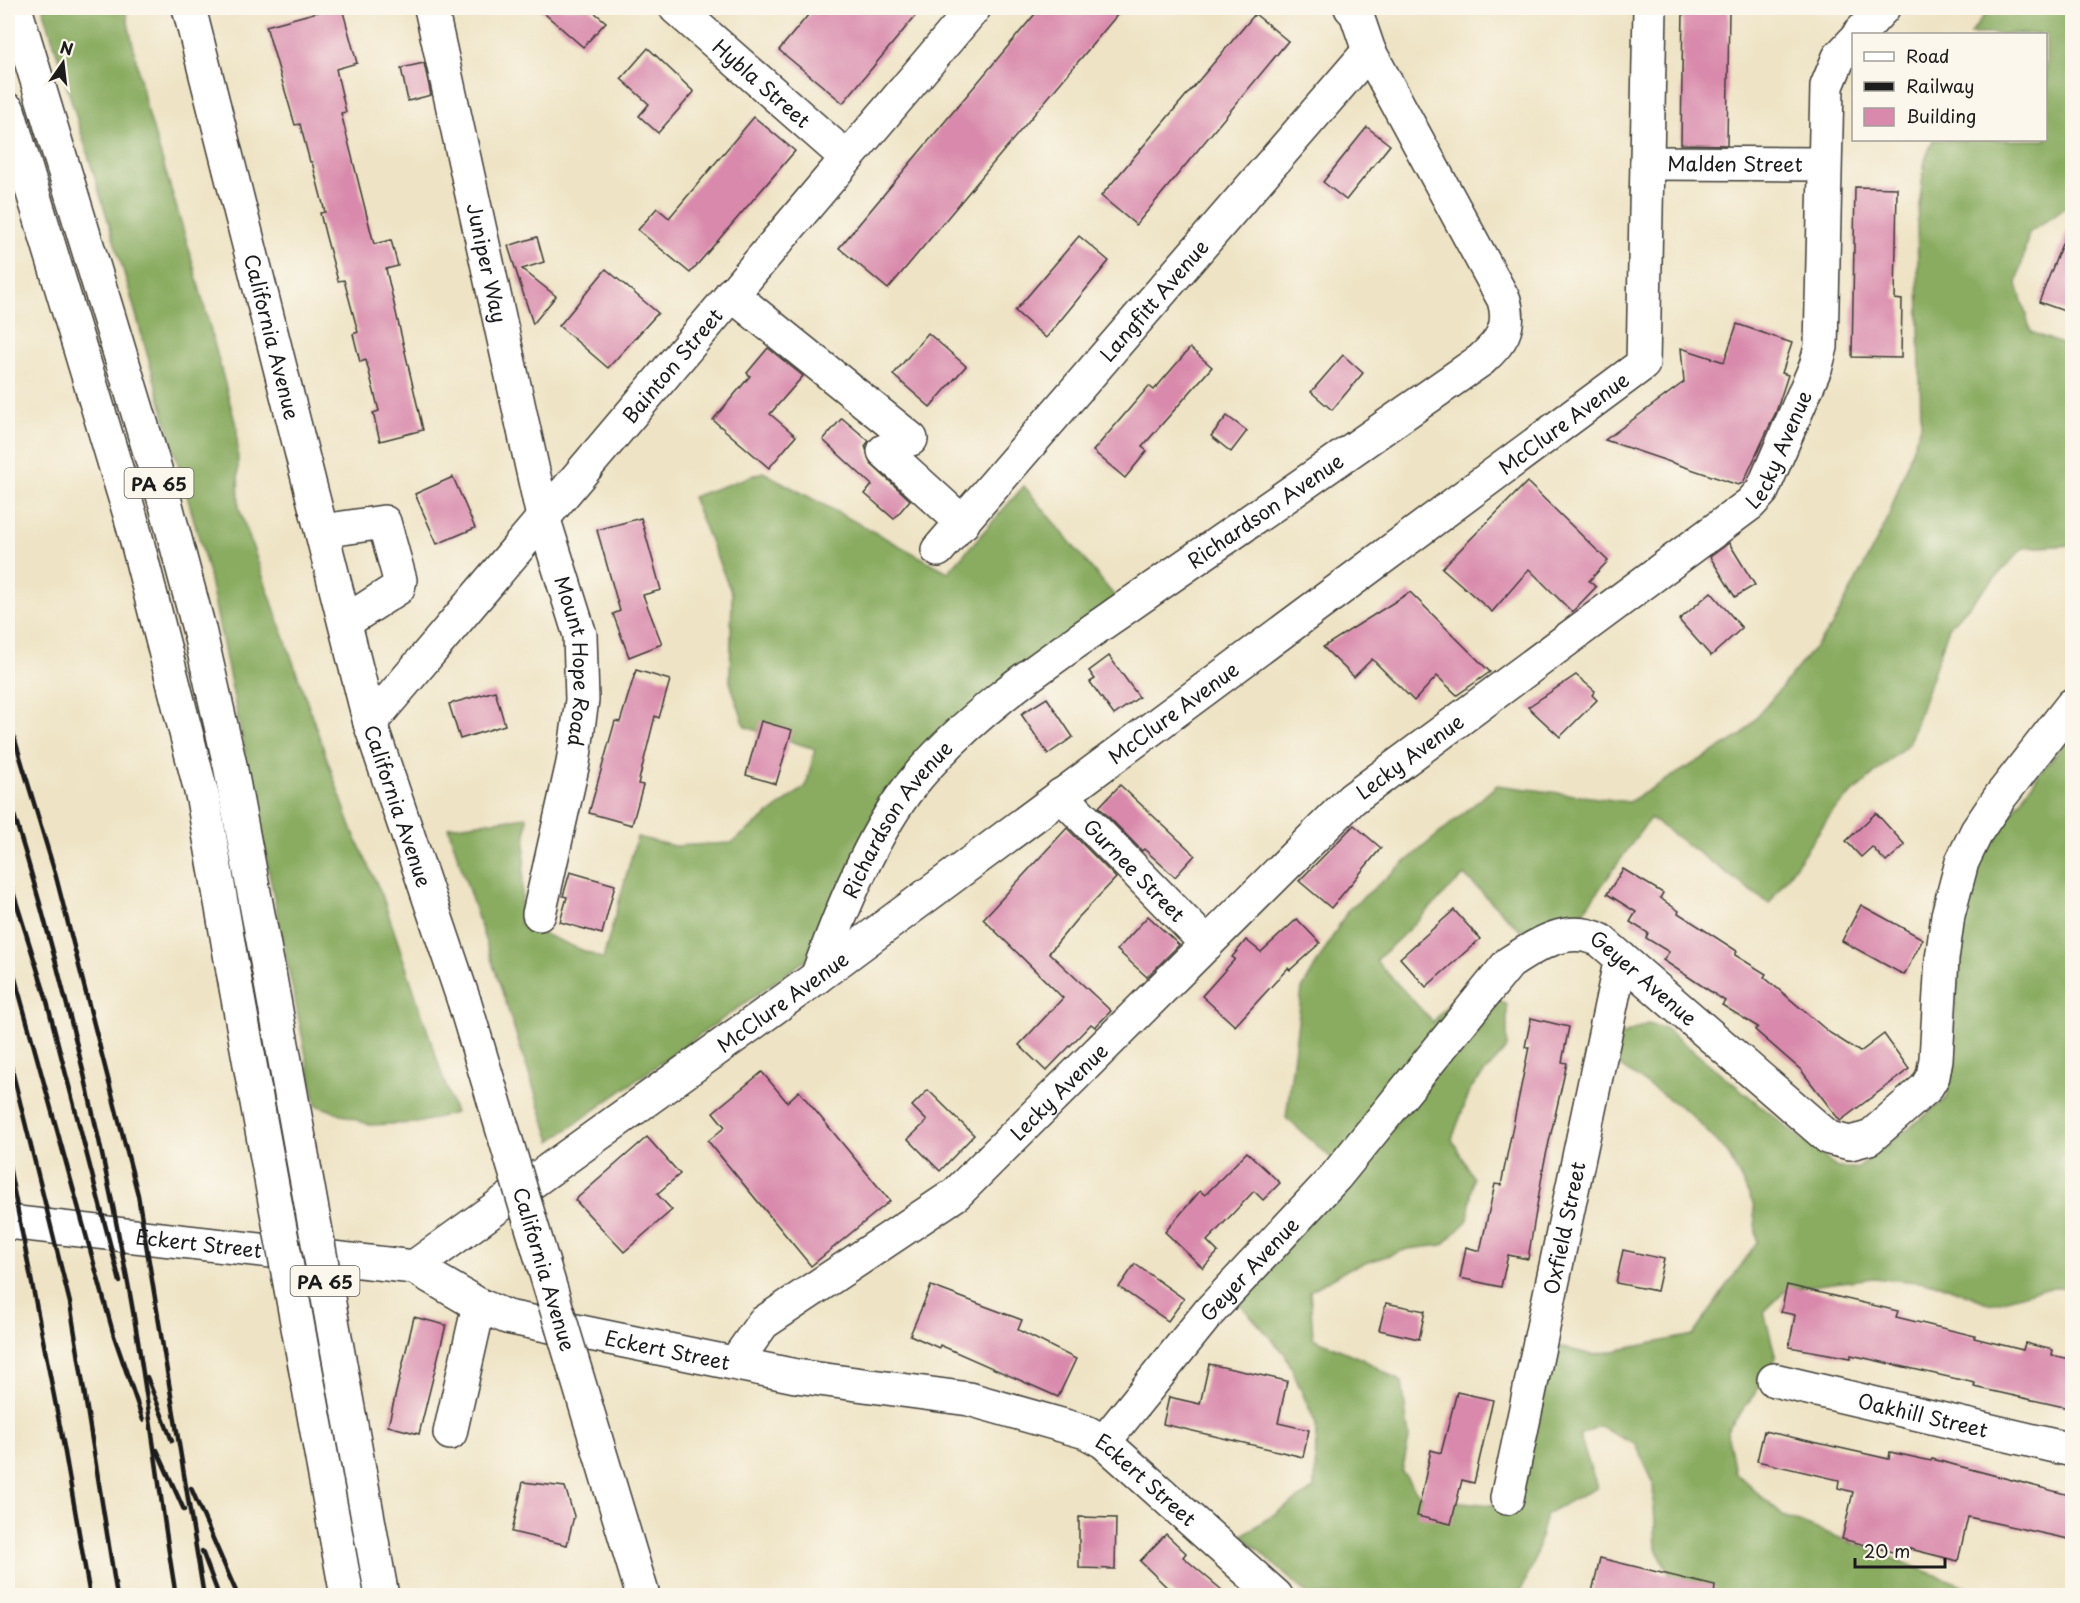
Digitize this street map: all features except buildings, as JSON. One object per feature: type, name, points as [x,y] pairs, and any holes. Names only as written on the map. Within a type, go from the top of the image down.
[{"type":"main road","name":"PA 65","points":[[15,8],[166,505],[199,629],[230,765],[382,1596]]},
{"type":"main road","name":"California Avenue","points":[[189,8],[370,723],[464,1001],[643,1596]]},
{"type":"main road","name":"Juniper Way","points":[[431,8],[543,517]]},
{"type":"main road","name":"Hybla Street","points":[[676,8],[847,158]]},
{"type":"main road","name":"Bainton Street","points":[[370,723],[974,8]]},
{"type":"main road","name":"Richardson Avenue","points":[[817,977],[839,916],[890,817],[911,786],[953,738],[1034,673],[1481,360],[1498,344],[1507,322],[1504,300],[1369,51],[1356,13],[1351,8]]},
{"type":"main road","name":"McClure Avenue","points":[[414,1267],[817,977],[1643,364],[1650,8]]},
{"type":"main road","points":[[1860,33],[1883,8]]},
{"type":"main road","name":"Lecky Avenue","points":[[735,1363],[763,1323],[956,1194],[1352,799],[1758,497],[1816,366],[1821,347],[1827,86],[1839,57],[1852,43]]},
{"type":"main road","name":"Langfitt Avenue","points":[[938,550],[1369,51]]},
{"type":"main road","name":"PA 65","points":[[8,110],[132,518],[203,799],[347,1596]]},
{"type":"main road","name":"Malden Street","points":[[1647,163],[1824,165]]},
{"type":"main road","points":[[731,294],[898,445],[963,523]]},
{"type":"main road","name":"Mount Hope Road","points":[[539,914],[573,763],[582,700],[580,635],[543,517]]},
{"type":"main road","points":[[322,531],[384,522],[395,558],[400,580],[398,588],[345,622]]},
{"type":"main road","name":"Geyer Avenue","points":[[1104,1442],[1209,1312],[1336,1176],[1509,963],[1545,942],[1576,934],[1589,935],[1600,940],[1829,1138],[1850,1143],[1869,1138],[1916,1098],[1933,1076],[1936,1059],[1941,959],[1952,893],[1962,862],[1977,831],[2000,797],[2073,705]]},
{"type":"main road","name":"Gurnee Street","points":[[1061,795],[1208,944]]},
{"type":"main road","name":"Oxfield Street","points":[[1507,1498],[1621,958]]},
{"type":"main road","name":"Eckert Street","points":[[8,1222],[414,1267],[480,1305],[507,1317],[796,1376],[969,1399],[1086,1432],[1104,1442],[1276,1596]]},
{"type":"main road","points":[[450,1432],[480,1305]]},
{"type":"main road","name":"Oakhill Street","points":[[1774,1380],[2073,1450]]},
{"type":"green space","points":[[43,8],[125,8],[146,106],[189,249],[237,429],[239,508],[352,830],[382,895],[455,1113],[417,1123],[370,1125],[316,1105],[208,570],[128,286]]},
{"type":"green space","points":[[1990,8],[2072,8],[2072,193],[2070,204],[2029,233],[2017,284],[2031,332],[2072,348],[2072,545],[2023,548],[1949,627],[1909,743],[1833,811],[1769,904],[1650,818],[1581,915],[1552,918],[1521,931],[1464,875],[1376,961],[1433,1022],[1469,981],[1507,1005],[1507,1048],[1471,1088],[1452,1139],[1473,1178],[1468,1220],[1443,1245],[1408,1249],[1350,1268],[1310,1291],[1313,1338],[1364,1360],[1402,1382],[1409,1439],[1402,1472],[1422,1498],[1503,1506],[1553,1345],[1593,1355],[1693,1335],[1757,1242],[1753,1203],[1727,1152],[1688,1112],[1604,1055],[1608,1041],[1647,1024],[1665,1028],[1837,1168],[1857,1168],[1947,1098],[1967,877],[2042,770],[2072,735],[2072,1287],[2041,1289],[1990,1304],[1940,1284],[1873,1278],[1787,1289],[1764,1312],[1776,1358],[1759,1388],[1727,1431],[1735,1472],[1783,1516],[1988,1595],[1687,1595],[1671,1576],[1656,1549],[1653,1482],[1636,1445],[1599,1426],[1579,1435],[1597,1487],[1546,1514],[1534,1562],[1519,1595],[1308,1595],[1242,1535],[1315,1488],[1316,1424],[1285,1354],[1240,1304],[1347,1172],[1286,1118],[1302,989],[1348,910],[1497,785],[1629,802],[1742,735],[1832,626],[1886,523],[1921,425],[1917,221],[1925,160],[1933,141],[2047,141],[2047,33],[1971,33]]},
{"type":"green space","points":[[763,472],[948,572],[1024,486],[1117,599],[954,722],[815,953],[551,1141],[448,827],[527,817],[520,924],[603,959],[637,837],[674,846],[731,843],[806,786],[815,749],[745,727],[730,682],[732,594],[692,497]]},
{"type":"railway","points":[[8,717],[55,873],[138,1195],[204,1596]]},
{"type":"railway","points":[[8,795],[59,972],[102,1152],[133,1313],[176,1596]]},
{"type":"railway","points":[[8,876],[45,994],[120,1282]]},
{"type":"railway","points":[[8,953],[114,1336],[143,1420]]},
{"type":"railway","points":[[8,1054],[70,1303],[117,1596]]},
{"type":"railway","points":[[8,1161],[64,1447],[90,1596]]},
{"type":"railway","points":[[147,1377],[172,1441]]},
{"type":"railway","points":[[157,1450],[184,1510]]},
{"type":"railway","points":[[191,1488],[238,1596]]},
{"type":"railway","points":[[202,1551],[219,1596]]}]
